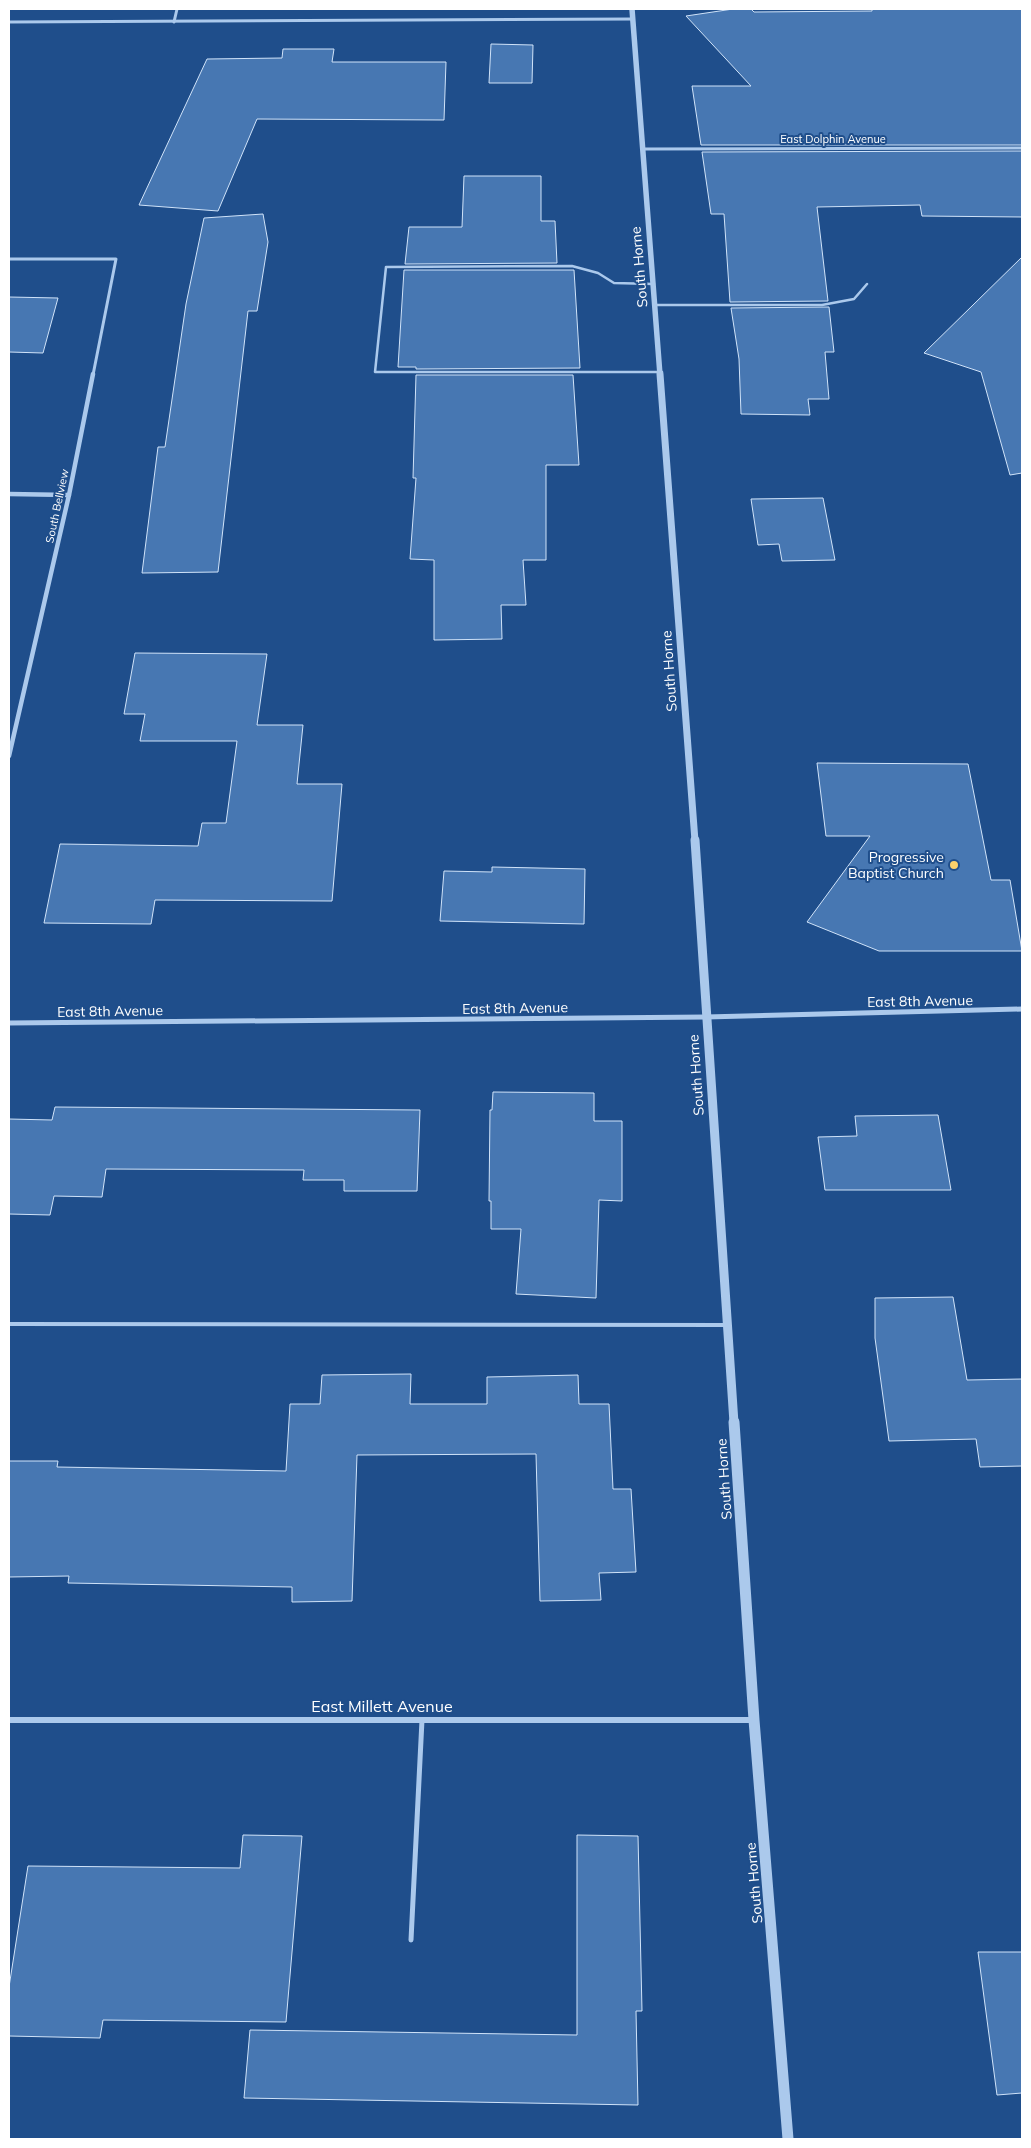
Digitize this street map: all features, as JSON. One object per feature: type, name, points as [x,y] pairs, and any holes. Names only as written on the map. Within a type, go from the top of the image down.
[{"type":"street","points":[[174,22],[177,9]]},
{"type":"street","name":"South Horne","points":[[632,9],[662,372],[754,1720],[788,2139]]},
{"type":"street","points":[[9,22],[633,19]]},
{"type":"street","name":"East Dolphin Avenue","points":[[643,148],[1022,148]]},
{"type":"street","name":"South Bellview","points":[[9,259],[116,259],[69,495],[9,756]]},
{"type":"street","points":[[9,494],[69,495]]},
{"type":"street","name":"East 8th Avenue","points":[[9,1024],[706,1017],[1022,1009]]},
{"type":"street","name":"East Millett Avenue","points":[[9,1720],[754,1720]]},
{"type":"lane","points":[[654,284],[614,283],[598,273],[572,266],[386,267],[376,372],[662,372]]},
{"type":"lane","points":[[656,305],[822,305],[854,299],[867,284]]},
{"type":"lane","points":[[9,1324],[728,1325]]},
{"type":"lane","points":[[411,1940],[422,1720]]},
{"type":"building","points":[[733,9],[751,9],[754,12],[872,11],[872,9],[1022,9],[1022,145],[701,145],[692,86],[751,86],[686,16]]},
{"type":"building","points":[[491,44],[533,45],[532,83],[489,83]]},
{"type":"building","points":[[283,49],[334,49],[332,62],[446,62],[444,120],[257,119],[218,211],[139,205],[207,59],[282,58]]},
{"type":"building","points":[[1022,151],[1022,217],[922,216],[920,205],[817,207],[828,301],[730,302],[724,214],[711,214],[702,152]]},
{"type":"building","points":[[464,176],[541,176],[541,221],[555,221],[557,263],[405,264],[409,227],[462,227]]},
{"type":"building","points":[[263,214],[268,242],[257,311],[248,311],[218,572],[142,573],[158,447],[165,447],[186,304],[204,218]]},
{"type":"building","points":[[1022,257],[1022,473],[1010,475],[981,372],[924,353]]},
{"type":"building","points":[[404,270],[574,270],[580,368],[416,369],[416,367],[398,367]]},
{"type":"building","points":[[9,297],[58,298],[43,353],[9,352]]},
{"type":"building","points":[[829,307],[834,352],[825,352],[829,399],[808,399],[810,415],[741,414],[739,359],[731,308]]},
{"type":"building","points":[[416,375],[573,375],[579,465],[546,465],[546,560],[523,560],[526,605],[501,605],[502,639],[434,640],[434,560],[410,559],[416,478],[413,478]]},
{"type":"building","points":[[823,498],[835,560],[782,561],[779,544],[758,545],[751,499]]},
{"type":"building","points":[[135,653],[267,654],[257,725],[303,725],[297,784],[342,784],[332,901],[155,900],[151,924],[44,923],[60,844],[198,846],[202,823],[226,823],[237,741],[140,741],[145,714],[124,714]]},
{"type":"building","name":"Progressive Baptist Church","points":[[817,763],[968,764],[991,880],[1010,880],[1022,951],[879,951],[807,922],[870,836],[826,836]]},
{"type":"building","points":[[492,867],[585,869],[584,924],[440,921],[444,871],[492,872]]},
{"type":"building","points":[[493,1092],[594,1093],[594,1121],[622,1121],[622,1201],[599,1200],[596,1298],[516,1294],[521,1229],[491,1229],[491,1201],[489,1201],[490,1110],[492,1110]]},
{"type":"building","points":[[55,1107],[420,1110],[417,1191],[344,1191],[344,1180],[303,1180],[304,1170],[106,1169],[102,1197],[54,1196],[50,1215],[9,1214],[9,1119],[52,1120]]},
{"type":"building","points":[[938,1115],[951,1190],[825,1190],[818,1137],[857,1136],[855,1116]]},
{"type":"building","points":[[953,1297],[967,1380],[1022,1379],[1022,1466],[980,1467],[976,1439],[889,1441],[875,1338],[875,1298]]},
{"type":"building","points":[[411,1374],[410,1404],[487,1404],[487,1377],[578,1375],[579,1404],[609,1404],[613,1489],[631,1489],[636,1572],[599,1573],[601,1600],[540,1601],[536,1454],[357,1455],[352,1601],[292,1602],[292,1587],[68,1583],[69,1576],[9,1577],[9,1461],[58,1461],[57,1467],[286,1471],[290,1404],[320,1404],[322,1375]]},
{"type":"building","points":[[243,1835],[302,1836],[286,2022],[103,2020],[100,2038],[9,2036],[9,1987],[28,1866],[240,1868]]},
{"type":"building","points":[[577,1835],[638,1836],[642,2011],[636,2011],[638,2105],[244,2098],[250,2030],[577,2035]]},
{"type":"building","points":[[978,1952],[1022,1952],[1022,2093],[997,2095]]},
{"type":"place","name":"Progressive Baptist Church","points":[[954,865]]}]
